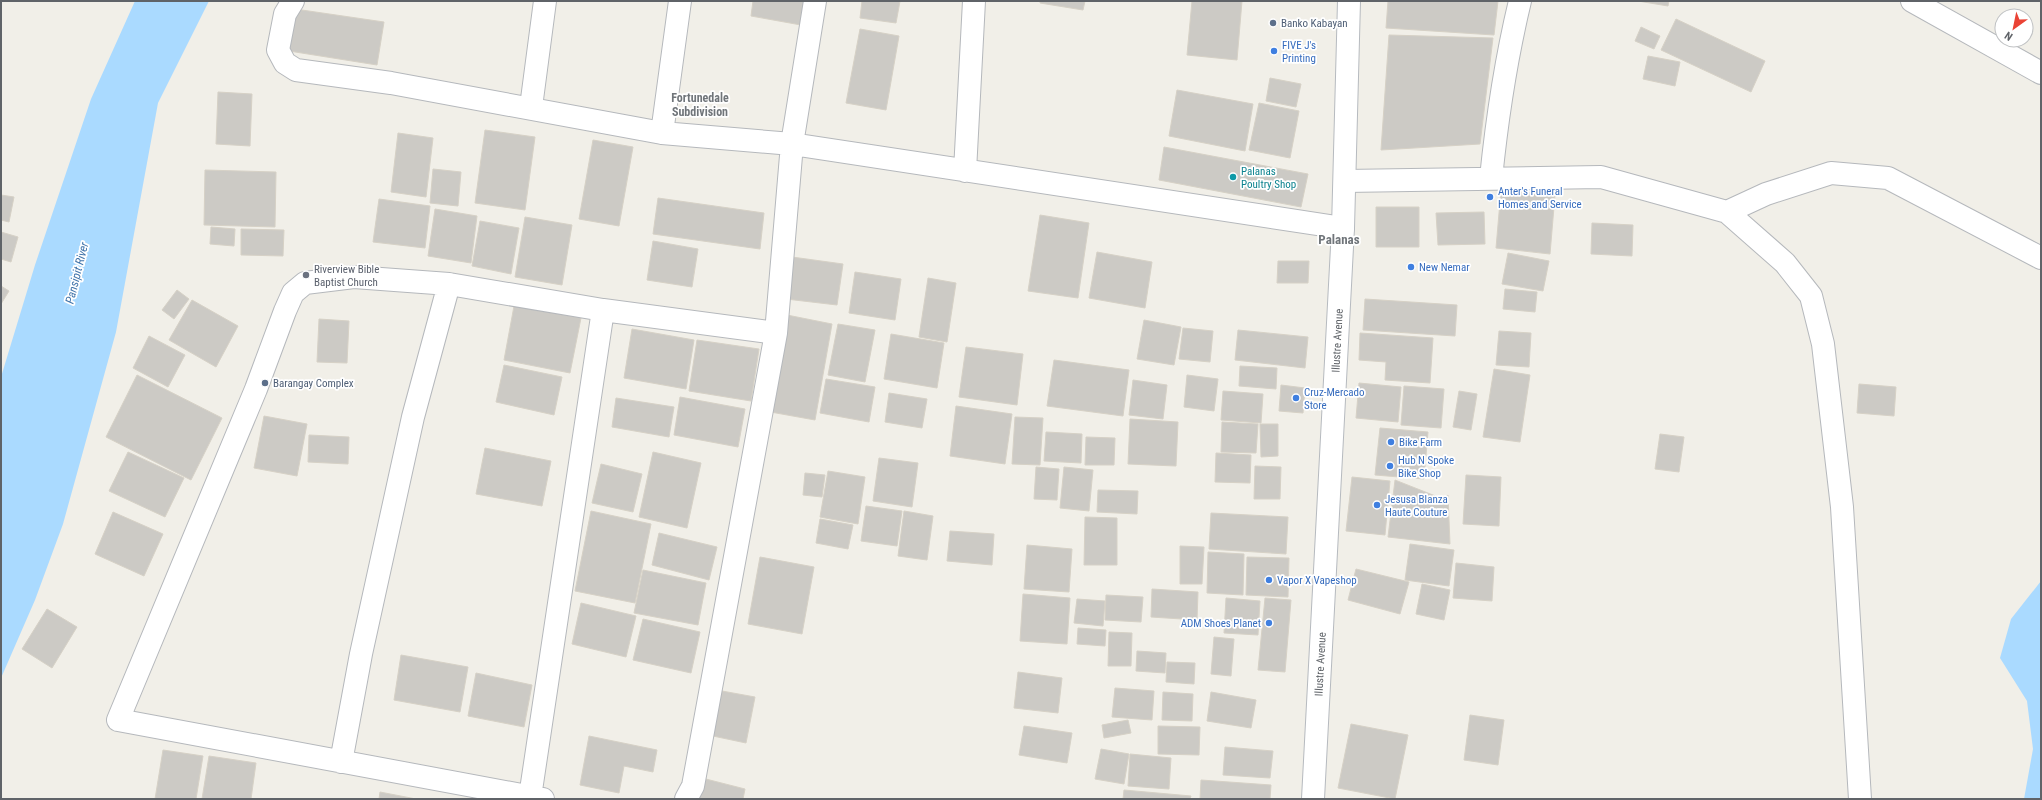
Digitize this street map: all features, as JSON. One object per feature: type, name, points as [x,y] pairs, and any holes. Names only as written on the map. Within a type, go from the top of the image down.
[{"type":"street","points":[[293,1],[284,14],[278,50],[285,63],[296,70],[390,83],[531,107],[662,133],[792,144],[1343,228]]},
{"type":"street","points":[[531,107],[544,1]]},
{"type":"street","points":[[662,133],[680,1]]},
{"type":"street","points":[[686,799],[693,786],[776,333],[792,144],[815,1]]},
{"type":"street","points":[[965,171],[974,1]]},
{"type":"street","name":"Illustre Avenue","points":[[1313,799],[1343,228],[1349,1]]},
{"type":"street","points":[[1491,178],[1495,138],[1513,32],[1520,1]]},
{"type":"street","points":[[1912,1],[2041,73]]},
{"type":"street","points":[[1727,212],[1766,194],[1831,173],[1888,178],[2041,258]]},
{"type":"street","points":[[1345,181],[1601,176],[1727,212],[1785,263],[1811,296],[1823,344],[1842,507],[1860,799]]},
{"type":"street","points":[[603,310],[537,798],[118,720],[256,390],[285,311],[293,293],[305,283],[354,277],[449,284],[603,310],[776,333]]},
{"type":"street","points":[[341,762],[361,654],[413,417],[449,284]]},
{"type":"water","name":"Pansipit River","points":[[135,1],[209,1],[158,103],[116,332],[63,524],[35,600],[1,678],[1,377],[35,265],[91,99]]},
{"type":"water","points":[[2041,581],[2041,799],[2024,799],[2033,749],[2027,701],[2000,658],[2011,619]]},
{"type":"building","points":[[753,1],[805,1],[801,25],[751,16]]},
{"type":"building","points":[[862,1],[900,1],[896,23],[860,18]]},
{"type":"building","points":[[1040,1],[1085,1],[1083,10],[1040,3]]},
{"type":"building","points":[[1192,1],[1242,1],[1237,60],[1187,55]]},
{"type":"building","points":[[1388,1],[1498,1],[1494,35],[1386,28]]},
{"type":"building","points":[[1638,1],[1669,1],[1668,6]]},
{"type":"building","points":[[295,9],[384,22],[377,65],[289,51]]},
{"type":"building","points":[[1676,19],[1765,61],[1751,92],[1661,50]]},
{"type":"building","points":[[1641,27],[1660,36],[1654,49],[1635,41]]},
{"type":"building","points":[[860,29],[899,36],[886,110],[846,103]]},
{"type":"building","points":[[1389,35],[1493,38],[1480,144],[1381,150]]},
{"type":"building","points":[[1648,56],[1680,62],[1675,86],[1643,79]]},
{"type":"building","points":[[1270,78],[1301,84],[1296,107],[1266,101]]},
{"type":"building","points":[[1177,90],[1253,104],[1245,151],[1169,136]]},
{"type":"building","points":[[218,92],[252,94],[250,146],[216,144]]},
{"type":"building","points":[[1259,103],[1299,111],[1290,158],[1249,150]]},
{"type":"building","points":[[485,130],[535,137],[525,210],[475,203]]},
{"type":"building","points":[[398,133],[433,138],[426,197],[391,192]]},
{"type":"building","points":[[593,140],[633,147],[619,226],[579,219]]},
{"type":"building","name":"Palanas Poultry Shop","points":[[1164,147],[1308,174],[1301,207],[1159,180]]},
{"type":"building","points":[[433,169],[461,172],[458,206],[430,203]]},
{"type":"building","points":[[205,170],[276,172],[275,227],[204,225]]},
{"type":"building","points":[[1501,190],[1555,195],[1550,254],[1496,248]]},
{"type":"building","points":[[1,195],[14,197],[9,222],[1,220]]},
{"type":"building","points":[[658,198],[764,213],[760,249],[653,234]]},
{"type":"building","points":[[379,199],[430,206],[425,248],[373,242]]},
{"type":"building","points":[[1376,207],[1419,207],[1419,247],[1376,247]]},
{"type":"building","points":[[435,209],[477,216],[471,263],[428,256]]},
{"type":"building","points":[[1484,212],[1485,244],[1438,245],[1436,213]]},
{"type":"building","points":[[1040,215],[1089,223],[1078,298],[1028,291]]},
{"type":"building","points":[[525,217],[572,225],[562,285],[515,277]]},
{"type":"building","points":[[480,221],[519,228],[511,274],[472,266]]},
{"type":"building","points":[[1592,223],[1633,225],[1632,256],[1591,254]]},
{"type":"building","points":[[211,227],[235,229],[234,246],[210,244]]},
{"type":"building","points":[[241,229],[284,230],[283,256],[241,255]]},
{"type":"building","points":[[1,232],[18,237],[11,262],[1,259]]},
{"type":"building","points":[[653,241],[698,249],[692,287],[647,280]]},
{"type":"building","points":[[1097,252],[1152,262],[1145,308],[1089,298]]},
{"type":"building","points":[[1508,253],[1549,261],[1543,291],[1502,284]]},
{"type":"building","points":[[792,257],[843,264],[837,305],[786,299]]},
{"type":"building","points":[[1278,261],[1309,261],[1308,283],[1277,283]]},
{"type":"building","points":[[855,272],[901,279],[895,320],[849,313]]},
{"type":"building","points":[[928,278],[956,283],[947,342],[919,337]]},
{"type":"building","points":[[1,286],[9,291],[1,304]]},
{"type":"building","points":[[1505,289],[1537,292],[1535,312],[1503,309]]},
{"type":"building","points":[[177,290],[189,299],[174,319],[162,310]]},
{"type":"building","points":[[1365,299],[1457,305],[1455,336],[1363,330]]},
{"type":"building","points":[[192,300],[238,326],[216,367],[169,340]]},
{"type":"building","points":[[514,306],[581,318],[570,373],[504,360]]},
{"type":"building","points":[[782,314],[832,324],[815,420],[765,411]]},
{"type":"building","points":[[319,319],[349,321],[347,363],[317,362]]},
{"type":"building","points":[[1144,320],[1181,327],[1174,365],[1137,359]]},
{"type":"building","points":[[838,324],[875,330],[865,382],[828,375]]},
{"type":"building","points":[[1183,328],[1213,331],[1210,362],[1179,359]]},
{"type":"building","points":[[632,329],[694,340],[686,389],[624,378]]},
{"type":"building","points":[[1238,330],[1308,337],[1305,368],[1235,360]]},
{"type":"building","points":[[1499,331],[1531,333],[1529,367],[1496,365]]},
{"type":"building","points":[[1360,333],[1433,338],[1430,383],[1385,380],[1386,362],[1359,360]]},
{"type":"building","points":[[891,334],[944,343],[937,388],[884,379]]},
{"type":"building","points":[[149,336],[185,355],[168,387],[133,368]]},
{"type":"building","points":[[697,340],[759,349],[751,401],[689,391]]},
{"type":"building","points":[[966,347],[1023,354],[1017,405],[959,397]]},
{"type":"building","points":[[1054,360],[1129,370],[1123,416],[1047,406]]},
{"type":"building","points":[[504,365],[562,377],[554,415],[496,402]]},
{"type":"building","points":[[1240,366],[1277,368],[1276,389],[1239,386]]},
{"type":"building","points":[[1494,369],[1530,375],[1520,442],[1483,437]]},
{"type":"building","points":[[137,375],[222,418],[191,480],[106,437]]},
{"type":"building","points":[[1187,375],[1218,379],[1214,411],[1184,407]]},
{"type":"building","points":[[826,379],[875,387],[869,422],[820,413]]},
{"type":"building","points":[[1133,380],[1167,385],[1163,419],[1129,415]]},
{"type":"building","points":[[1359,383],[1401,387],[1398,422],[1356,418]]},
{"type":"building","points":[[1859,384],[1896,387],[1894,416],[1857,413]]},
{"type":"building","points":[[1281,385],[1305,388],[1303,413],[1279,411]]},
{"type":"building","points":[[1404,386],[1444,389],[1441,428],[1401,425]]},
{"type":"building","points":[[1223,391],[1263,394],[1261,423],[1221,420]]},
{"type":"building","points":[[1459,391],[1477,394],[1471,430],[1453,427]]},
{"type":"building","points":[[889,393],[927,399],[922,428],[885,422]]},
{"type":"building","points":[[680,397],[745,409],[738,447],[674,435]]},
{"type":"building","points":[[616,398],[674,407],[669,437],[612,427]]},
{"type":"building","points":[[956,406],[1012,414],[1005,464],[950,456]]},
{"type":"building","points":[[264,416],[307,424],[297,476],[254,468]]},
{"type":"building","points":[[1015,417],[1043,418],[1040,465],[1012,464]]},
{"type":"building","points":[[1130,419],[1178,422],[1176,466],[1128,464]]},
{"type":"building","points":[[1222,422],[1258,424],[1256,453],[1221,452]]},
{"type":"building","points":[[1260,424],[1278,424],[1278,456],[1261,457]]},
{"type":"building","points":[[1380,428],[1428,432],[1424,479],[1375,475]]},
{"type":"building","points":[[1046,432],[1082,434],[1081,463],[1044,461]]},
{"type":"building","points":[[1660,434],[1684,437],[1679,472],[1655,469]]},
{"type":"building","points":[[309,435],[349,437],[348,464],[308,462]]},
{"type":"building","points":[[1086,437],[1115,438],[1114,465],[1085,465]]},
{"type":"building","points":[[485,448],[551,461],[542,506],[476,494]]},
{"type":"building","points":[[128,452],[184,478],[165,517],[109,491]]},
{"type":"building","points":[[653,452],[701,463],[687,528],[639,517]]},
{"type":"building","points":[[1216,453],[1251,455],[1250,483],[1215,482]]},
{"type":"building","points":[[879,458],[918,463],[912,507],[873,501]]},
{"type":"building","points":[[601,464],[642,474],[633,512],[592,503]]},
{"type":"building","points":[[1255,466],[1281,467],[1280,499],[1254,499]]},
{"type":"building","points":[[1036,467],[1059,469],[1057,500],[1034,499]]},
{"type":"building","points":[[1064,467],[1093,470],[1089,511],[1060,508]]},
{"type":"building","points":[[828,471],[865,477],[858,524],[820,517]]},
{"type":"building","points":[[805,473],[825,475],[822,497],[803,495]]},
{"type":"building","points":[[1466,475],[1501,477],[1499,526],[1463,524]]},
{"type":"building","points":[[1352,477],[1390,481],[1385,535],[1346,531]]},
{"type":"building","points":[[1395,480],[1443,499],[1448,495],[1450,544],[1388,537]]},
{"type":"building","points":[[1098,490],[1138,491],[1137,514],[1097,512]]},
{"type":"building","points":[[866,506],[902,511],[897,546],[861,541]]},
{"type":"building","points":[[591,511],[651,524],[635,603],[575,591]]},
{"type":"building","points":[[904,511],[933,516],[927,560],[898,556]]},
{"type":"building","points":[[113,512],[163,534],[144,576],[95,554]]},
{"type":"building","points":[[1211,513],[1288,517],[1286,554],[1209,549]]},
{"type":"building","points":[[1085,517],[1117,518],[1117,565],[1084,565]]},
{"type":"building","points":[[820,519],[853,525],[848,549],[816,543]]},
{"type":"building","points":[[950,531],[994,534],[992,565],[947,561]]},
{"type":"building","points":[[659,533],[717,547],[709,580],[652,565]]},
{"type":"building","points":[[1410,544],[1454,550],[1449,586],[1405,580]]},
{"type":"building","points":[[1027,545],[1072,549],[1069,592],[1024,589]]},
{"type":"building","points":[[1180,546],[1204,547],[1202,584],[1180,584]]},
{"type":"building","points":[[1208,552],[1244,554],[1243,595],[1207,593]]},
{"type":"building","points":[[760,557],[814,567],[802,634],[748,624]]},
{"type":"building","points":[[1247,557],[1289,558],[1288,597],[1246,595]]},
{"type":"building","points":[[1456,563],[1494,567],[1492,601],[1453,598]]},
{"type":"building","points":[[1356,569],[1409,582],[1400,614],[1348,600]]},
{"type":"building","points":[[643,570],[706,583],[698,625],[634,613]]},
{"type":"building","points":[[1422,584],[1450,590],[1444,620],[1416,614]]},
{"type":"building","points":[[1152,589],[1198,592],[1197,620],[1151,617]]},
{"type":"building","points":[[1023,594],[1070,598],[1067,644],[1020,641]]},
{"type":"building","points":[[1106,595],[1143,597],[1141,622],[1105,620]]},
{"type":"building","points":[[1226,598],[1260,601],[1258,635],[1224,633]]},
{"type":"building","points":[[1265,598],[1291,600],[1285,672],[1258,670]]},
{"type":"building","points":[[1077,599],[1105,601],[1103,626],[1074,623]]},
{"type":"building","points":[[581,603],[636,616],[626,657],[572,644]]},
{"type":"building","points":[[47,609],[77,627],[52,668],[22,649]]},
{"type":"building","points":[[643,619],[700,632],[691,673],[633,660]]},
{"type":"building","points":[[1078,628],[1106,630],[1105,646],[1077,644]]},
{"type":"building","points":[[1109,632],[1132,633],[1131,666],[1108,666]]},
{"type":"building","points":[[1214,637],[1234,639],[1231,676],[1211,674]]},
{"type":"building","points":[[1137,651],[1166,653],[1165,673],[1136,671]]},
{"type":"building","points":[[401,655],[468,667],[460,712],[394,700]]},
{"type":"building","points":[[1167,662],[1195,663],[1194,684],[1166,682]]},
{"type":"building","points":[[1018,672],[1062,678],[1058,713],[1014,708]]},
{"type":"building","points":[[476,673],[532,685],[524,727],[468,716]]},
{"type":"building","points":[[1115,688],[1154,691],[1152,720],[1112,717]]},
{"type":"building","points":[[722,691],[755,697],[746,743],[713,736]]},
{"type":"building","points":[[1163,692],[1193,694],[1192,721],[1162,720]]},
{"type":"building","points":[[1211,692],[1256,700],[1251,728],[1207,721]]},
{"type":"building","points":[[1470,715],[1504,720],[1498,765],[1464,760]]},
{"type":"building","points":[[1128,720],[1131,733],[1104,738],[1102,725]]},
{"type":"building","points":[[1351,724],[1408,735],[1395,799],[1338,788]]},
{"type":"building","points":[[1024,726],[1072,733],[1067,763],[1019,755]]},
{"type":"building","points":[[1158,726],[1200,727],[1199,755],[1158,754]]},
{"type":"building","points":[[589,736],[657,750],[653,772],[624,766],[619,793],[580,785]]},
{"type":"building","points":[[1225,747],[1273,751],[1270,778],[1223,775]]},
{"type":"building","points":[[1101,749],[1129,754],[1124,784],[1095,779]]},
{"type":"building","points":[[163,750],[203,756],[196,799],[155,799]]},
{"type":"building","points":[[1130,754],[1171,758],[1169,789],[1128,786]]},
{"type":"building","points":[[209,756],[256,763],[251,799],[202,799]]},
{"type":"building","points":[[698,777],[745,789],[743,799],[693,799]]},
{"type":"building","points":[[1201,780],[1271,785],[1270,799],[1200,799]]},
{"type":"building","points":[[1124,790],[1191,796],[1190,799],[1123,799]]},
{"type":"building","points":[[380,792],[416,799],[379,799]]},
{"type":"place","name":"Banko Kabayan","points":[[1273,23]]},
{"type":"place","name":"FIVE J's Printing","points":[[1274,51]]},
{"type":"place","name":"Palanas Poultry Shop","points":[[1233,177]]},
{"type":"place","name":"Anter's Funeral Homes and Service","points":[[1490,197]]},
{"type":"place","name":"New Nemar","points":[[1411,267]]},
{"type":"place","name":"Riverview Bible Baptist Church","points":[[306,275]]},
{"type":"place","name":"Barangay Complex","points":[[265,383]]},
{"type":"place","name":"Cruz-Mercado Store","points":[[1296,398]]},
{"type":"place","name":"Bike Farm","points":[[1391,442]]},
{"type":"place","name":"Hub N Spoke Bike Shop","points":[[1390,466]]},
{"type":"place","name":"Jesusa Blanza Haute Couture","points":[[1377,505]]},
{"type":"place","name":"Vapor X Vapeshop","points":[[1269,580]]},
{"type":"place","name":"ADM Shoes Planet","points":[[1269,623]]},
{"type":"district","name":"Fortunedale Subdivision","points":[[700,105]]},
{"type":"district","name":"Palanas","points":[[1339,239]]}]
